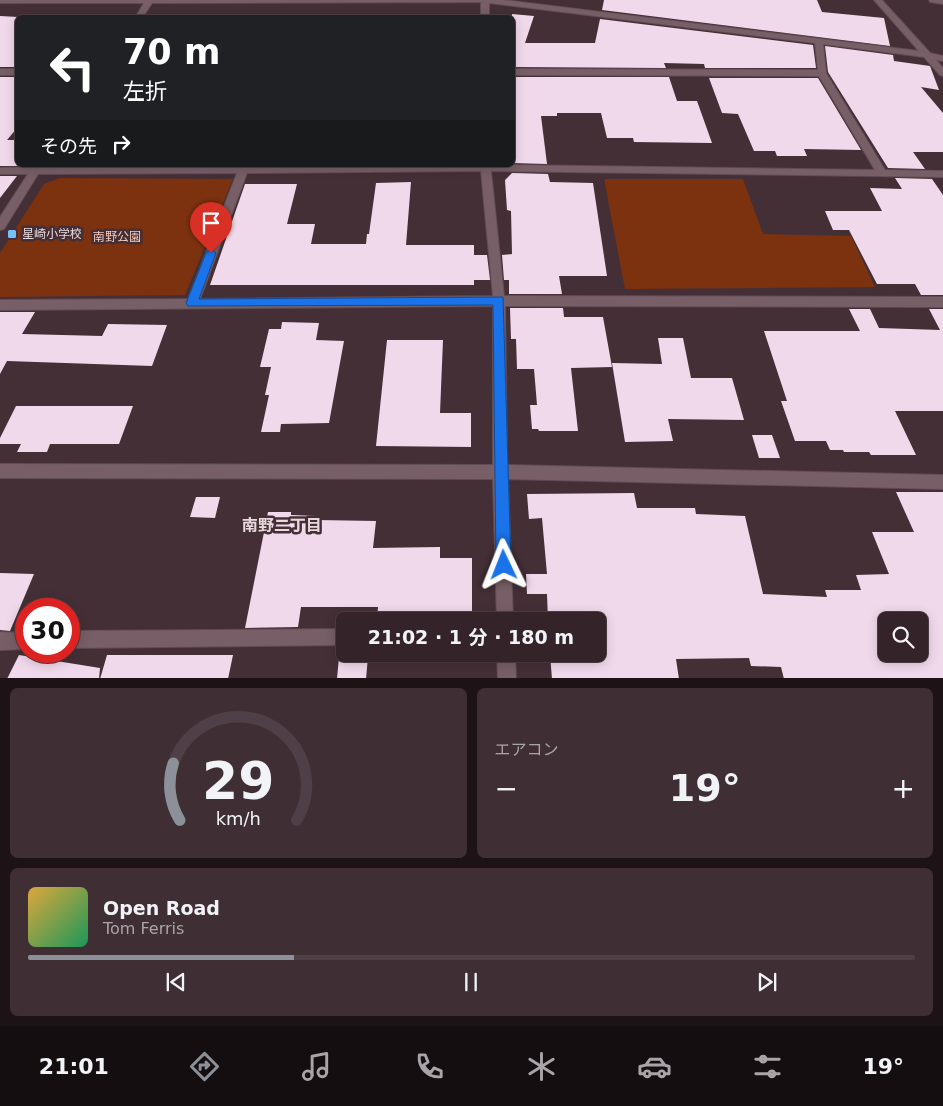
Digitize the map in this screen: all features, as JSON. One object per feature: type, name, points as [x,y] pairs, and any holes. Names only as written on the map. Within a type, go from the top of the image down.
[{"type":"street","points":[[140,15],[149,0]]},
{"type":"street","points":[[0,1],[485,0],[943,59]]},
{"type":"street","points":[[485,0],[485,15]]},
{"type":"street","points":[[878,0],[943,73]]},
{"type":"street","points":[[933,0],[943,2]]},
{"type":"street","points":[[819,42],[822,73],[882,173]]},
{"type":"street","points":[[0,72],[15,72]]},
{"type":"street","points":[[515,72],[822,73]]},
{"type":"street","points":[[485,167],[499,300],[500,472],[505,612]]},
{"type":"street","points":[[0,171],[37,168],[243,170],[485,167],[943,174]]},
{"type":"street","points":[[0,226],[37,168]]},
{"type":"street","points":[[192,303],[243,170]]},
{"type":"street","points":[[0,305],[499,300],[943,302]]},
{"type":"street","points":[[0,471],[500,472],[943,482]]},
{"type":"street","points":[[80,640],[336,637]]},
{"type":"street","points":[[0,641],[15,641]]},
{"type":"street","points":[[506,662],[507,678]]},
{"type":"green space","name":"南野公園","points":[[60,178],[233,179],[185,295],[0,297],[0,253],[44,184]]},
{"type":"green space","points":[[604,179],[743,179],[763,234],[851,236],[875,287],[625,289]]},
{"type":"building","points":[[604,0],[817,0],[822,12],[884,18],[890,46],[602,10]]},
{"type":"building","points":[[512,14],[534,16],[525,43],[595,43],[600,19],[813,45],[816,68],[705,68],[704,64],[664,63],[666,68],[515,67],[515,15]]},
{"type":"building","points":[[0,16],[15,17],[15,67],[0,67]]},
{"type":"building","points":[[825,46],[893,55],[894,61],[930,66],[939,90],[921,87],[943,113],[943,152],[913,152],[925,169],[888,168],[828,72]]},
{"type":"building","points":[[0,77],[15,77],[15,131],[7,140],[15,140],[15,166],[0,166]]},
{"type":"building","points":[[515,77],[669,77],[677,101],[697,101],[712,143],[634,142],[633,138],[607,138],[601,113],[557,113],[557,116],[541,116],[547,164],[515,163]]},
{"type":"building","points":[[709,78],[818,78],[861,150],[804,149],[807,156],[777,156],[775,151],[754,151],[738,114],[722,113]]},
{"type":"building","points":[[512,173],[548,174],[550,182],[593,183],[607,276],[559,276],[562,294],[509,294],[509,280],[504,280],[502,255],[512,254],[511,211],[507,210],[505,180]]},
{"type":"building","points":[[0,176],[17,176],[0,198]]},
{"type":"building","points":[[895,178],[932,179],[943,195],[943,295],[921,295],[915,284],[877,284],[849,230],[833,230],[825,211],[882,211],[870,188],[902,189]]},
{"type":"building","points":[[411,182],[406,245],[474,245],[474,255],[487,255],[490,280],[474,280],[474,285],[210,285],[245,184],[297,184],[287,224],[315,224],[311,244],[366,244],[376,183]]},
{"type":"building","points":[[510,308],[563,308],[564,317],[603,317],[612,367],[571,368],[578,431],[539,431],[538,429],[532,429],[530,405],[537,405],[534,369],[517,369],[516,339],[511,339]]},
{"type":"building","points":[[849,309],[870,309],[879,328],[940,330],[929,309],[943,309],[943,411],[895,411],[916,455],[871,455],[869,452],[844,452],[843,450],[830,450],[826,441],[795,441],[781,401],[787,401],[764,331],[860,331]]},
{"type":"building","points":[[0,312],[35,312],[22,334],[102,336],[108,324],[167,325],[152,366],[7,361],[0,374]]},
{"type":"building","points":[[282,322],[319,323],[316,340],[344,341],[329,423],[281,424],[280,432],[261,432],[269,395],[265,395],[271,367],[260,367],[269,329],[281,329]]},
{"type":"building","points":[[658,338],[683,338],[691,378],[732,378],[744,420],[668,419],[673,441],[625,442],[612,363],[662,364]]},
{"type":"building","points":[[387,340],[443,340],[440,413],[471,413],[471,447],[376,446]]},
{"type":"building","points":[[16,406],[133,406],[119,444],[50,444],[47,452],[17,452],[21,444],[0,444],[0,438]]},
{"type":"building","points":[[752,435],[772,435],[780,458],[759,458]]},
{"type":"building","points":[[896,492],[943,492],[943,678],[784,678],[781,667],[751,666],[749,658],[676,659],[679,678],[552,678],[551,662],[606,662],[606,612],[548,612],[547,594],[527,594],[526,574],[547,574],[542,518],[529,519],[527,494],[634,493],[637,508],[695,508],[696,514],[745,516],[763,594],[827,597],[825,590],[861,590],[856,575],[889,574],[872,532],[914,532]]},
{"type":"building","points":[[196,497],[220,497],[215,518],[190,517]]},
{"type":"building","points":[[268,512],[291,512],[291,515],[318,516],[317,520],[376,521],[373,548],[440,547],[440,558],[472,558],[472,612],[378,612],[378,607],[301,607],[298,627],[245,628]]},
{"type":"building","points":[[0,573],[34,574],[24,598],[15,598],[15,619],[10,631],[0,630]]},
{"type":"building","points":[[107,655],[233,655],[228,678],[100,678]]},
{"type":"building","points":[[339,662],[368,662],[366,678],[337,678]]},
{"type":"building","points":[[15,663],[69,663],[100,668],[99,678],[8,678]]},
{"type":"place","name":"星崎小学校","points":[[12,234]]},
{"type":"district","name":"南野二丁目","points":[[282,525]]},
{"type":"route","points":[[211,253],[192,303],[499,300],[500,472],[504,565]]}]
